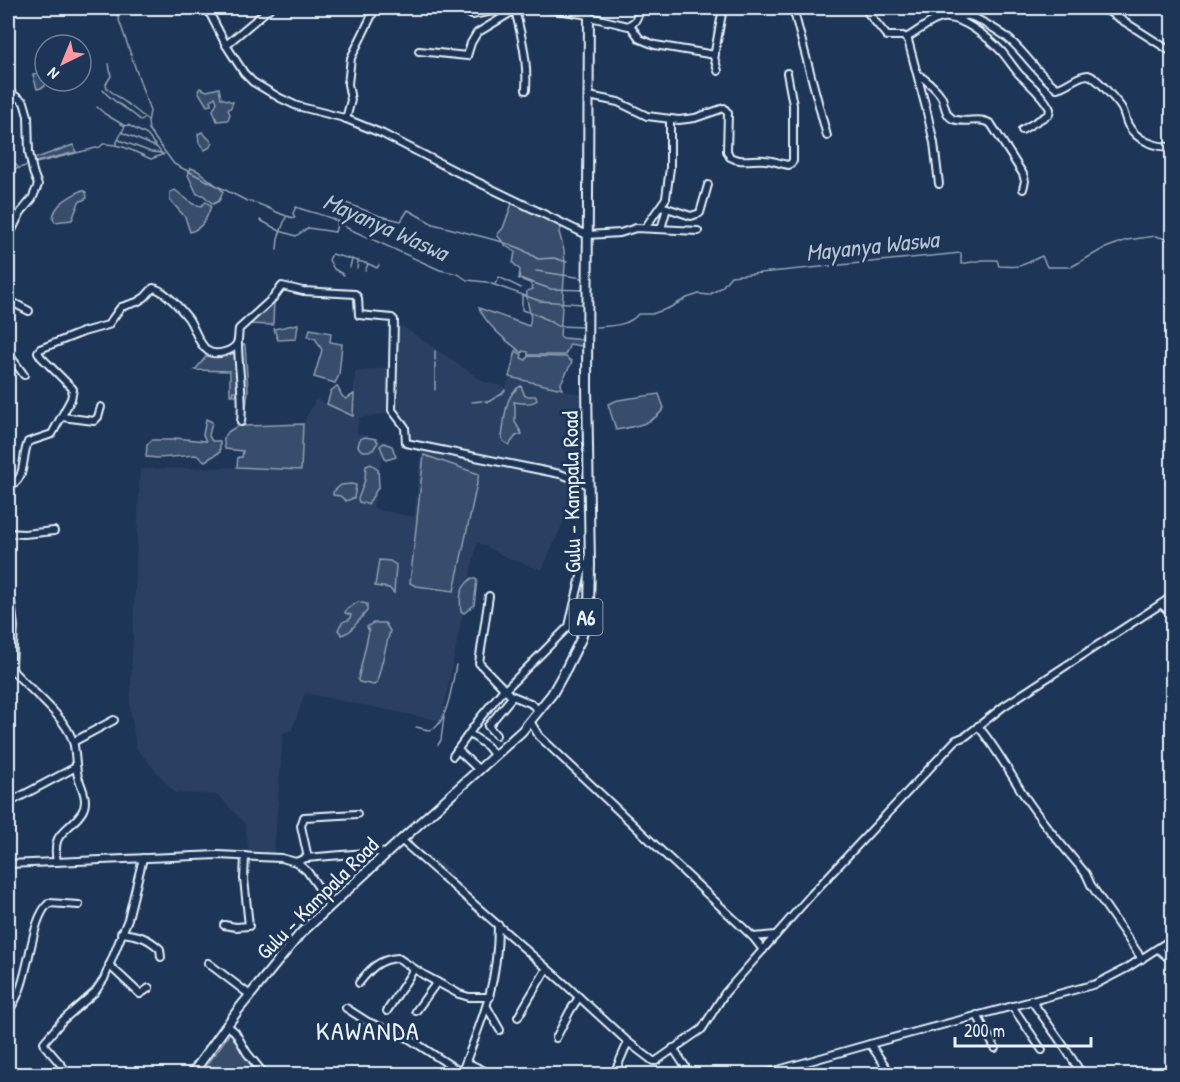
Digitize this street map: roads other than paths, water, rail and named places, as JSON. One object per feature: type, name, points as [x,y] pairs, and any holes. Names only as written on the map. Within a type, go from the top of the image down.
[{"type":"main road","name":"Gulu - Kampala Road","points":[[192,1074],[250,995],[300,934],[400,840],[522,731],[567,669],[581,639],[589,607],[590,561],[587,236],[589,13]]},
{"type":"street","points":[[207,8],[244,73],[265,90],[297,106],[346,119],[383,134],[587,236],[620,233],[636,228],[698,231]]},
{"type":"street","points":[[226,45],[270,8]]},
{"type":"street","points":[[466,8],[472,15],[499,10],[544,8],[589,13],[626,26],[634,21],[642,8]]},
{"type":"street","points":[[718,71],[715,55],[723,8]]},
{"type":"street","points":[[793,8],[827,136]]},
{"type":"street","points":[[864,8],[887,36],[906,38],[922,30],[933,20],[962,15],[973,16],[1002,33],[1044,78],[1057,88],[1066,86],[1083,76],[1091,76],[1123,109],[1128,124],[1139,136],[1157,147],[1173,147]]},
{"type":"street","points":[[962,15],[967,8]]},
{"type":"street","points":[[1103,8],[1173,52]]},
{"type":"street","points":[[419,51],[467,56],[477,33],[512,11]]},
{"type":"street","points":[[512,11],[524,50],[526,90]]},
{"type":"street","points":[[346,119],[351,100],[348,84],[351,58],[372,15]]},
{"type":"street","points":[[954,18],[966,23],[1000,49],[1013,67],[1049,105],[1049,114],[1022,130]]},
{"type":"street","points":[[630,25],[640,39],[655,45],[715,55]]},
{"type":"street","points":[[906,38],[919,74],[934,143],[939,184]]},
{"type":"street","points":[[589,96],[618,102],[647,116],[670,119],[687,120],[724,108],[728,113],[728,153],[732,159],[764,159],[789,165],[793,161],[793,105],[787,73]]},
{"type":"street","points":[[919,74],[939,92],[947,112],[953,118],[983,120],[991,124],[1023,174],[1025,181],[1023,189]]},
{"type":"street","points":[[8,91],[24,102],[28,116],[31,162],[38,185],[8,238]]},
{"type":"street","points":[[661,229],[670,168],[670,119]]},
{"type":"street","points":[[664,207],[691,216],[700,213],[708,185]]},
{"type":"street","points":[[645,228],[664,207]]},
{"type":"street","points":[[241,422],[242,387],[238,369],[239,329],[273,298],[282,286],[303,291],[355,294],[358,298],[359,315],[394,320],[392,410],[405,427],[406,443],[560,474],[589,487]]},
{"type":"street","points":[[8,486],[17,483],[20,477],[28,442],[50,436],[55,431],[71,399],[73,388],[41,357],[39,351],[83,332],[108,325],[121,307],[137,302],[151,289],[156,288],[188,319],[203,346],[209,352],[219,353],[230,349],[238,342]]},
{"type":"street","points":[[8,300],[29,311]]},
{"type":"street","points":[[230,349],[238,356]]},
{"type":"street","points":[[8,353],[24,375]]},
{"type":"street","points":[[62,417],[94,421],[101,408]]},
{"type":"street","points":[[8,533],[54,531]]},
{"type":"street","points":[[453,756],[504,689],[569,626],[583,569],[590,561]]},
{"type":"street","points":[[8,590],[13,613],[10,672],[66,727],[73,742],[76,767],[85,797],[85,805],[80,814],[60,834],[55,849],[57,862]]},
{"type":"street","points":[[489,596],[479,663],[504,689],[539,710]]},
{"type":"street","points":[[400,840],[628,1042],[654,1061],[658,1060],[706,1024],[718,1002],[811,895],[956,740],[966,736],[1004,706],[1173,596]]},
{"type":"street","points":[[1161,604],[1173,614]]},
{"type":"street","points":[[496,735],[488,726],[513,696]]},
{"type":"street","points":[[73,742],[114,720]]},
{"type":"street","points":[[530,722],[539,736],[763,950]]},
{"type":"street","points":[[978,726],[1005,762],[1017,784],[1044,822],[1086,874],[1091,885],[1142,959]]},
{"type":"street","points":[[522,731],[539,736]]},
{"type":"street","points":[[470,734],[495,756]]},
{"type":"street","points":[[459,751],[479,770]]},
{"type":"street","points":[[8,803],[76,767]]},
{"type":"street","points":[[308,858],[301,826],[304,817],[357,814]]},
{"type":"street","points":[[296,862],[308,858],[386,853]]},
{"type":"street","points":[[8,864],[143,858],[245,856],[281,858],[296,862],[312,878],[326,898],[329,907]]},
{"type":"street","points":[[224,925],[249,926],[244,879],[245,856]]},
{"type":"street","points":[[69,1074],[44,1042],[62,1021],[95,992],[104,979],[122,933],[138,883],[143,858]]},
{"type":"street","points":[[8,1011],[18,998],[37,927],[46,906],[49,903],[79,905]]},
{"type":"street","points":[[346,1008],[368,1022],[408,1038],[461,1074],[477,1037],[490,997],[498,956],[498,925]]},
{"type":"street","points":[[122,933],[140,935],[149,939],[160,949],[161,957]]},
{"type":"street","points":[[753,938],[777,935]]},
{"type":"street","points":[[764,1074],[1096,984],[1173,939]]},
{"type":"street","points":[[1158,949],[1173,962]]},
{"type":"street","points":[[359,983],[373,967],[388,959],[401,959],[414,969],[464,996],[490,997]]},
{"type":"street","points":[[208,963],[250,995]]},
{"type":"street","points":[[109,965],[140,994],[149,988]]},
{"type":"street","points":[[518,1017],[547,968]]},
{"type":"street","points":[[387,1011],[414,969]]},
{"type":"street","points":[[416,1011],[437,982]]},
{"type":"street","points":[[556,1038],[579,997]]},
{"type":"street","points":[[1031,1000],[1082,1074]]},
{"type":"street","points":[[1012,1006],[1042,1050]]},
{"type":"street","points":[[487,1007],[500,1030]]},
{"type":"street","points":[[977,1016],[996,1048]]},
{"type":"street","points":[[227,1025],[235,1032],[247,1053],[264,1074]]},
{"type":"street","points":[[614,1074],[628,1042]]},
{"type":"street","points":[[870,1044],[891,1074]]},
{"type":"street","points":[[673,1048],[685,1066],[685,1074]]},
{"type":"street","points":[[466,1062],[491,1074]]},
{"type":"waterway","name":"Mayanya Waswa","points":[[115,8],[150,111],[149,130],[174,164],[247,201],[260,204],[283,215],[295,218],[293,213],[296,207],[329,217],[347,228],[440,270],[458,274],[467,280],[486,282],[540,301],[582,304]]},
{"type":"waterway","points":[[109,64],[111,76],[106,84],[107,88],[148,121]]},
{"type":"waterway","points":[[103,90],[141,121],[144,119]]},
{"type":"waterway","points":[[97,107],[125,126],[128,125],[147,135],[163,155]]},
{"type":"waterway","points":[[116,144],[125,126]]},
{"type":"waterway","points":[[121,132],[156,147]]},
{"type":"waterway","points":[[119,140],[151,152],[161,153]]},
{"type":"waterway","points":[[32,164],[100,147],[103,144],[121,146],[151,159],[164,154]]},
{"type":"waterway","points":[[8,157],[18,167]]},
{"type":"waterway","points":[[8,172],[28,165]]},
{"type":"waterway","points":[[339,221],[346,203],[401,221],[408,210],[433,224],[499,241],[520,248],[538,259],[554,258],[567,262]]},
{"type":"waterway","points":[[277,250],[278,238],[286,217]]},
{"type":"waterway","points":[[260,220],[280,231],[296,236],[308,228],[335,232],[338,221]]},
{"type":"waterway","name":"Mayanya Waswa","points":[[596,327],[624,323],[638,314],[652,314],[687,298],[699,294],[709,295],[722,287],[731,276],[961,253],[961,264],[997,260],[999,266],[1017,266],[1042,256],[1047,267],[1071,267],[1103,249],[1127,240],[1156,236],[1172,241]]},
{"type":"waterway","points":[[344,275],[334,269],[329,260],[332,254],[377,268],[379,265]]},
{"type":"waterway","points":[[350,267],[352,259]]},
{"type":"waterway","points":[[357,268],[358,261]]},
{"type":"waterway","points":[[365,271],[368,264]]},
{"type":"waterway","points":[[536,271],[583,278]]},
{"type":"waterway","points":[[495,284],[499,277],[521,288]]},
{"type":"waterway","points":[[519,278],[551,289],[583,290]]},
{"type":"waterway","name":"Mayanya Waswa","points":[[522,296],[522,310],[540,316],[558,326],[583,327]]},
{"type":"waterway","points":[[435,351],[435,360]]},
{"type":"waterway","points":[[435,363],[435,390]]},
{"type":"waterway","points":[[485,401],[488,402],[505,390]]},
{"type":"waterway","points":[[232,394],[233,391],[238,391]]},
{"type":"waterway","points":[[472,402],[482,401]]},
{"type":"waterway","points":[[416,727],[430,730],[441,721],[448,702],[456,665]]},
{"type":"waterway","points":[[438,745],[441,740],[444,717]]},
{"type":"waterway","points":[[410,840],[414,847]]},
{"type":"district","name":"KAWANDA","points":[[368,1030]]}]
